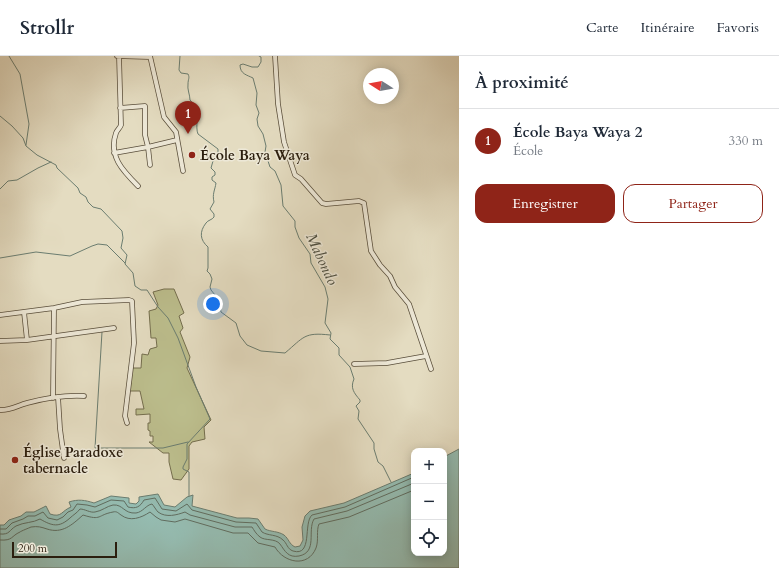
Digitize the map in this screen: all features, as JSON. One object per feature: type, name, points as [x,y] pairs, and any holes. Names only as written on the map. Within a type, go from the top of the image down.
[{"type":"street","points":[[138,186],[125,172],[114,153],[116,132],[121,125],[118,56],[150,56],[164,117],[176,132],[183,171]]},
{"type":"street","points":[[275,56],[278,104],[284,142],[295,175],[301,179],[322,203],[326,204],[359,201],[364,203],[371,251],[380,265],[390,276],[395,287],[409,304],[431,369]]},
{"type":"street","points":[[120,108],[145,106],[145,135],[150,165]]},
{"type":"street","points":[[114,153],[148,148],[177,140]]},
{"type":"street","points":[[0,316],[54,308],[82,302],[132,301],[134,343],[125,416],[127,423]]},
{"type":"street","points":[[54,308],[56,398],[64,458]]},
{"type":"street","points":[[24,312],[27,340]]},
{"type":"street","points":[[0,341],[27,340],[114,328]]},
{"type":"street","points":[[354,364],[387,363],[426,356]]},
{"type":"street","points":[[0,410],[4,411],[27,403],[67,395],[84,396]]},
{"type":"green space","points":[[164,289],[174,289],[184,313],[179,316],[183,328],[180,332],[190,357],[187,368],[211,420],[204,427],[205,439],[192,442],[189,446],[189,469],[181,480],[173,479],[169,462],[169,453],[163,453],[149,442],[153,442],[153,436],[150,436],[150,431],[148,430],[150,414],[136,415],[136,409],[144,409],[140,391],[130,391],[132,368],[141,368],[142,354],[148,355],[150,349],[157,347],[156,338],[151,338],[149,311],[156,309],[158,305],[153,292]]},
{"type":"water","points":[[459,449],[459,568],[0,568],[0,525],[4,525],[9,520],[21,516],[26,512],[34,512],[46,506],[50,514],[59,515],[71,507],[69,502],[75,500],[94,503],[111,496],[129,498],[129,503],[136,504],[139,501],[139,497],[158,494],[164,505],[175,507],[187,497],[193,495],[192,506],[237,518],[258,519],[265,529],[284,535],[295,547],[300,546],[303,540],[302,527],[305,516],[310,511],[344,503],[411,474],[411,556],[447,556],[447,455]]},
{"type":"waterway","points":[[9,56],[20,74],[29,124],[26,145]]},
{"type":"waterway","points":[[180,56],[179,70],[181,73],[188,74],[190,100],[197,108],[198,134],[218,149],[218,157],[213,161],[211,168],[215,172],[212,180],[216,183],[213,194],[214,202],[210,209],[214,214],[214,217],[204,226],[201,236],[203,242],[208,247],[207,271],[212,279],[210,287],[219,300],[221,312],[236,323],[240,336],[247,345],[261,351],[285,353],[301,339],[309,335],[330,335]]},
{"type":"waterway","name":"Mabondo","points":[[259,56],[261,57],[261,62],[258,67],[243,64],[240,65],[240,68],[246,75],[253,78],[257,93],[256,105],[259,113],[257,119],[258,126],[263,134],[266,146],[265,152],[270,167],[275,171],[281,185],[283,206],[295,221],[295,227],[299,238],[310,254],[311,263],[325,287],[328,299],[325,323],[331,333],[330,339],[339,348],[339,355],[350,367],[354,379],[352,385],[353,390],[360,400],[356,406],[359,411],[358,419],[374,443],[374,449],[378,462],[383,466],[391,482]]},
{"type":"waterway","points":[[0,116],[23,138],[26,146],[37,155],[56,165],[57,168],[78,188],[80,193],[86,197],[88,202],[93,207],[101,209],[122,231],[123,238],[121,248],[127,255],[125,264],[133,273],[135,286],[141,290],[147,290],[158,307],[168,318],[178,338],[196,387],[210,419],[187,444],[187,459],[183,469],[189,472],[189,496]]},
{"type":"waterway","points":[[0,189],[8,181],[17,180],[51,162]]},
{"type":"waterway","points":[[0,258],[36,252],[70,256],[98,244],[107,245],[125,263]]},
{"type":"waterway","points":[[102,332],[95,448],[163,448],[188,442]]},
{"type":"place","name":"École Baya Waya 2","points":[[188,134]]},
{"type":"place","name":"École Baya Waya","points":[[192,155]]},
{"type":"place","name":"Église Paradoxe tabernacle","points":[[15,460]]}]
